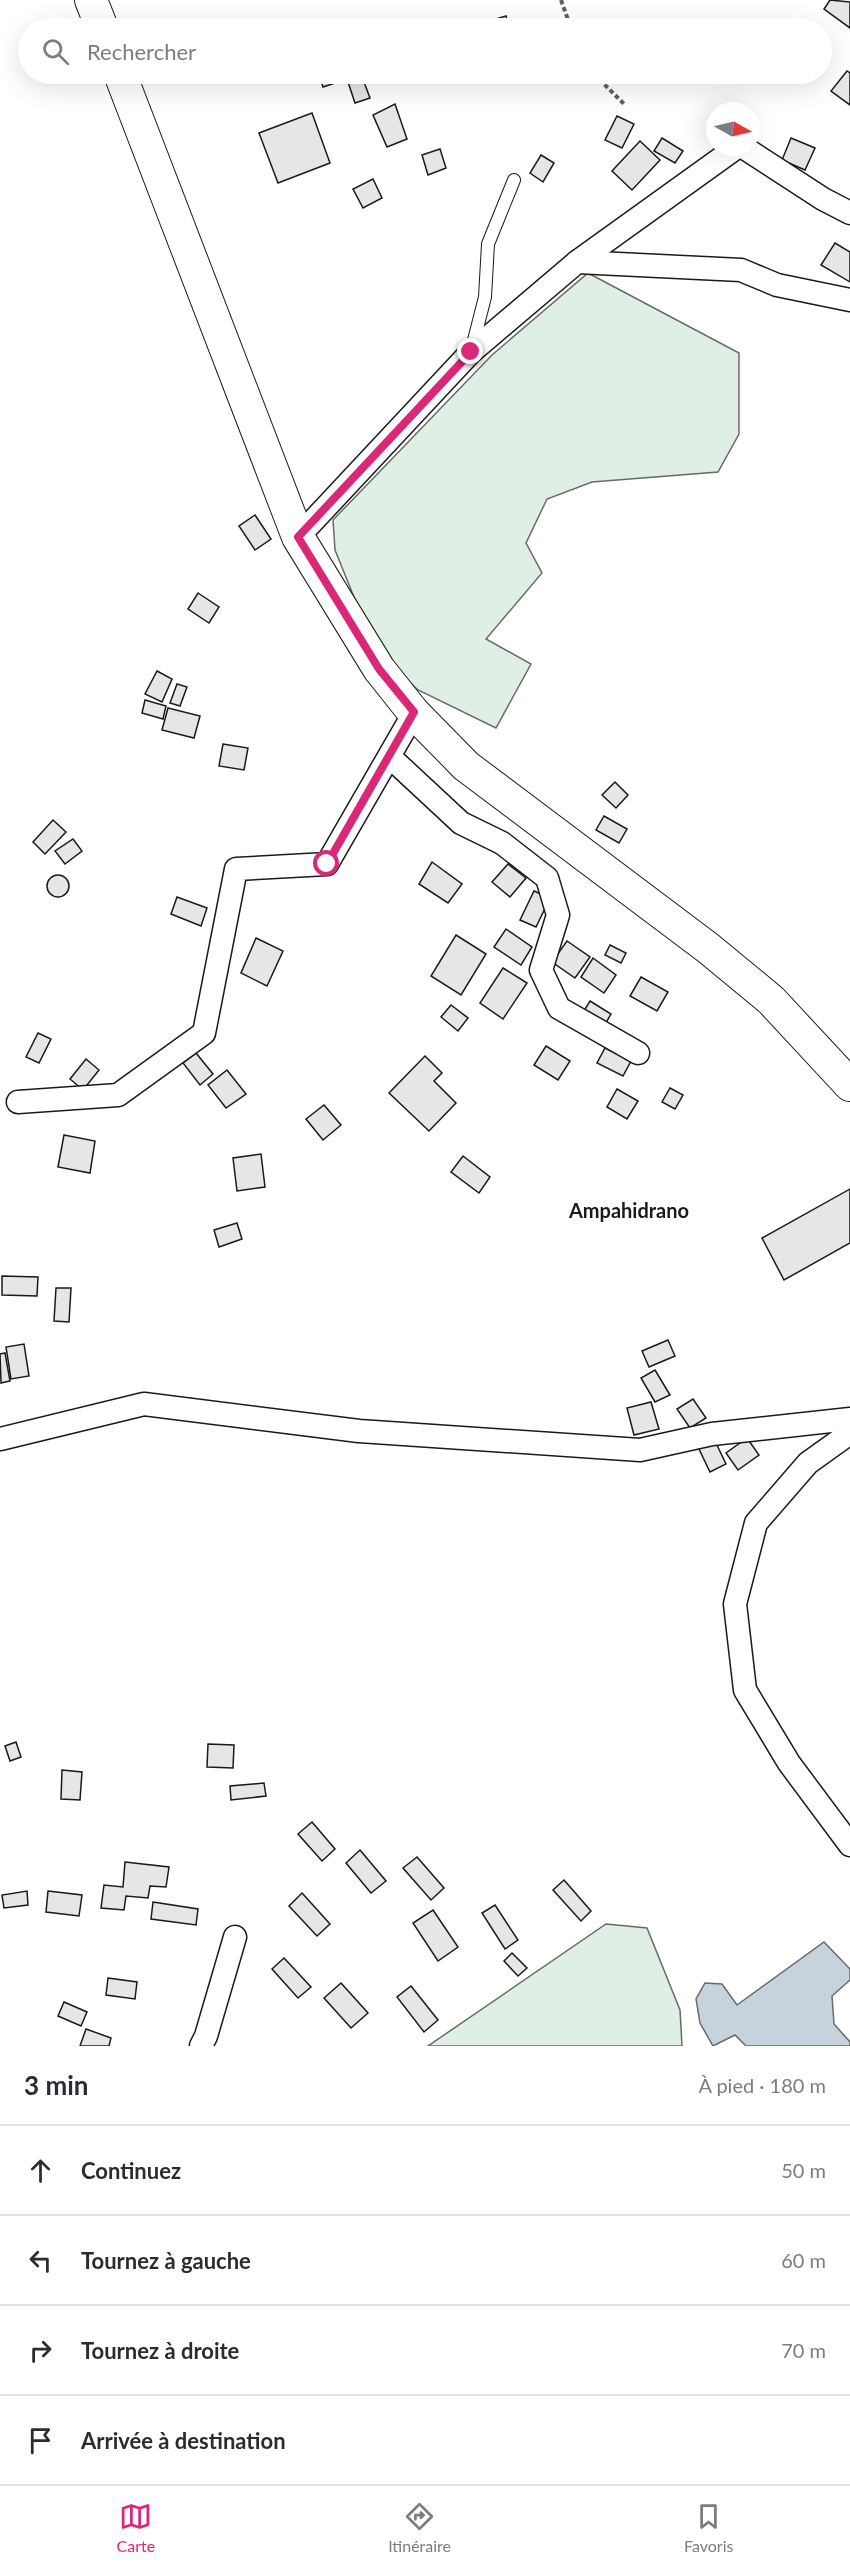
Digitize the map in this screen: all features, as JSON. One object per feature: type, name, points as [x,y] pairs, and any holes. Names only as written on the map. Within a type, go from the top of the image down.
[{"type":"street","points":[[91,0],[98,18]]},
{"type":"street","points":[[124,84],[298,537],[379,669],[414,712],[466,766],[735,970],[771,1000],[850,1085]]},
{"type":"street","points":[[298,537],[471,352],[577,262],[724,156]]},
{"type":"street","points":[[757,156],[823,199],[850,213]]},
{"type":"street","points":[[577,262],[741,270],[777,285],[850,300]]},
{"type":"street","points":[[18,1102],[118,1095],[204,1033],[236,869],[327,864],[414,712]]},
{"type":"street","points":[[390,756],[461,823],[502,843],[547,878],[558,915],[541,970],[559,1008],[638,1053]]},
{"type":"street","points":[[0,1439],[144,1404],[359,1431],[640,1450],[712,1434],[850,1419]]},
{"type":"street","points":[[850,1432],[808,1463],[756,1523],[735,1604],[745,1690],[789,1763],[850,1845]]},
{"type":"street","points":[[201,2046],[235,1937]]},
{"type":"lane","points":[[471,352],[485,297],[488,244],[514,180]]},
{"type":"path","points":[[561,0],[567,18]]},
{"type":"path","points":[[604,84],[624,104]]},
{"type":"green space","points":[[588,273],[739,353],[739,434],[718,472],[592,482],[547,499],[526,543],[542,573],[486,639],[531,664],[496,728],[418,690],[375,649],[335,550],[333,520],[492,355]]},
{"type":"green space","points":[[606,1924],[647,1928],[680,2010],[682,2046],[428,2046]]},
{"type":"shaded area","points":[[824,1942],[850,1969],[850,1980],[832,1996],[834,2024],[850,2042],[850,2046],[746,2046],[735,2035],[713,2046],[700,2023],[696,1999],[705,1983],[722,1984],[737,2005]]},
{"type":"building","points":[[830,0],[850,2],[850,28],[824,9]]},
{"type":"building","points":[[847,71],[850,73],[850,105],[831,91]]},
{"type":"building","points":[[349,84],[365,84],[370,98],[355,103]]},
{"type":"building","points":[[395,104],[407,139],[387,147],[373,115]]},
{"type":"building","points":[[312,113],[330,163],[278,183],[259,133]]},
{"type":"building","points":[[617,116],[634,124],[622,148],[605,140]]},
{"type":"building","points":[[662,138],[683,151],[675,163],[654,151]]},
{"type":"building","points":[[791,138],[815,148],[805,170],[782,160]]},
{"type":"building","points":[[640,141],[660,160],[632,190],[612,171]]},
{"type":"building","points":[[440,149],[446,168],[428,175],[422,155]]},
{"type":"building","points":[[541,155],[554,163],[543,182],[530,173]]},
{"type":"building","points":[[373,179],[382,198],[363,208],[353,189]]},
{"type":"building","points":[[835,243],[850,252],[850,282],[821,265]]},
{"type":"building","points":[[255,515],[271,539],[255,550],[239,526]]},
{"type":"building","points":[[198,593],[219,607],[209,623],[188,609]]},
{"type":"building","points":[[157,671],[172,679],[162,702],[145,694]]},
{"type":"building","points":[[177,684],[187,687],[180,706],[170,703]]},
{"type":"building","points":[[145,700],[166,706],[163,719],[142,713]]},
{"type":"building","points":[[168,708],[200,716],[194,738],[162,730]]},
{"type":"building","points":[[223,744],[248,748],[244,770],[219,766]]},
{"type":"building","points":[[615,782],[628,795],[616,808],[602,795]]},
{"type":"building","points":[[604,816],[627,829],[619,843],[596,830]]},
{"type":"building","points":[[53,820],[66,832],[45,854],[33,842]]},
{"type":"building","points":[[73,839],[82,851],[65,864],[55,851]]},
{"type":"building","points":[[432,862],[462,884],[448,903],[419,884]]},
{"type":"building","points":[[508,864],[526,878],[510,897],[492,882]]},
{"type":"building","points":[[58,875],[66,878],[69,886],[66,894],[58,897],[50,894],[47,886],[50,878]]},
{"type":"building","points":[[534,891],[550,898],[536,927],[520,920]]},
{"type":"building","points":[[177,897],[207,908],[201,926],[171,914]]},
{"type":"building","points":[[506,929],[532,947],[521,965],[494,947]]},
{"type":"building","points":[[456,935],[486,954],[461,995],[431,976]]},
{"type":"building","points":[[256,938],[283,951],[267,986],[241,973]]},
{"type":"building","points":[[567,941],[590,957],[575,978],[552,962]]},
{"type":"building","points":[[610,945],[626,953],[621,963],[605,955]]},
{"type":"building","points":[[593,958],[616,975],[604,993],[581,977]]},
{"type":"building","points":[[503,968],[527,983],[503,1019],[480,1003]]},
{"type":"building","points":[[641,977],[668,992],[657,1011],[630,996]]},
{"type":"building","points":[[590,1001],[611,1014],[603,1028],[582,1014]]},
{"type":"building","points":[[451,1005],[468,1018],[458,1031],[441,1017]]},
{"type":"building","points":[[38,1033],[51,1039],[39,1063],[26,1057]]},
{"type":"building","points":[[546,1046],[570,1061],[558,1080],[534,1065]]},
{"type":"building","points":[[605,1048],[631,1061],[623,1076],[597,1063]]},
{"type":"building","points":[[196,1053],[213,1074],[200,1085],[183,1063]]},
{"type":"building","points":[[425,1056],[442,1073],[434,1081],[456,1103],[429,1131],[389,1093]]},
{"type":"building","points":[[86,1059],[99,1070],[83,1090],[70,1079]]},
{"type":"building","points":[[227,1070],[246,1094],[226,1108],[208,1085]]},
{"type":"building","points":[[670,1088],[683,1095],[675,1109],[662,1102]]},
{"type":"building","points":[[617,1089],[638,1101],[627,1119],[607,1107]]},
{"type":"building","points":[[324,1105],[341,1125],[323,1140],[306,1119]]},
{"type":"building","points":[[64,1135],[95,1141],[90,1173],[58,1167]]},
{"type":"building","points":[[261,1154],[265,1187],[237,1191],[233,1158]]},
{"type":"building","points":[[463,1156],[490,1177],[479,1193],[451,1172]]},
{"type":"building","points":[[850,1189],[850,1243],[784,1280],[762,1238]]},
{"type":"building","points":[[237,1223],[242,1239],[219,1247],[214,1230]]},
{"type":"building","points":[[2,1276],[38,1277],[37,1296],[2,1295]]},
{"type":"building","points":[[56,1288],[71,1288],[69,1322],[54,1321]]},
{"type":"building","points":[[668,1340],[675,1356],[649,1367],[642,1351]]},
{"type":"building","points":[[24,1344],[29,1376],[11,1379],[6,1347]]},
{"type":"building","points":[[5,1353],[10,1381],[1,1383],[0,1354]]},
{"type":"building","points":[[655,1370],[670,1395],[655,1402],[641,1378]]},
{"type":"building","points":[[693,1399],[706,1418],[690,1428],[677,1409]]},
{"type":"building","points":[[651,1402],[659,1429],[634,1435],[627,1408]]},
{"type":"building","points":[[747,1438],[759,1455],[738,1470],[726,1453]]},
{"type":"building","points":[[714,1439],[726,1464],[710,1472],[698,1447]]},
{"type":"building","points":[[16,1742],[21,1757],[10,1761],[5,1746]]},
{"type":"building","points":[[208,1744],[234,1745],[233,1768],[207,1767]]},
{"type":"building","points":[[62,1770],[82,1772],[80,1800],[61,1799]]},
{"type":"building","points":[[264,1783],[266,1796],[231,1800],[230,1786]]},
{"type":"building","points":[[312,1822],[335,1849],[322,1861],[298,1834]]},
{"type":"building","points":[[360,1850],[386,1881],[371,1893],[346,1863]]},
{"type":"building","points":[[417,1857],[444,1888],[431,1900],[403,1868]]},
{"type":"building","points":[[125,1862],[169,1867],[166,1887],[150,1886],[148,1898],[126,1896],[124,1910],[101,1908],[104,1885],[123,1887]]},
{"type":"building","points":[[564,1880],[591,1911],[581,1921],[553,1890]]},
{"type":"building","points":[[27,1891],[28,1905],[4,1908],[2,1895]]},
{"type":"building","points":[[48,1891],[82,1895],[79,1916],[46,1912]]},
{"type":"building","points":[[302,1893],[330,1924],[317,1936],[289,1906]]},
{"type":"building","points":[[153,1902],[198,1909],[196,1925],[151,1919]]},
{"type":"building","points":[[495,1905],[518,1940],[505,1949],[482,1913]]},
{"type":"building","points":[[433,1910],[458,1947],[438,1961],[413,1923]]},
{"type":"building","points":[[512,1953],[527,1968],[518,1976],[504,1961]]},
{"type":"building","points":[[284,1958],[311,1987],[298,1998],[272,1969]]},
{"type":"building","points":[[108,1978],[137,1982],[135,1999],[106,1995]]},
{"type":"building","points":[[341,1983],[368,2013],[351,2028],[324,1998]]},
{"type":"building","points":[[411,1986],[438,2020],[424,2032],[397,1997]]},
{"type":"building","points":[[64,2002],[87,2012],[81,2026],[58,2016]]},
{"type":"building","points":[[86,2029],[111,2038],[109,2046],[80,2046]]},
{"type":"district","name":"Ampahidrano","points":[[629,1211]]},
{"type":"route","points":[[327,864],[414,712],[379,669],[298,537],[471,352]]}]
